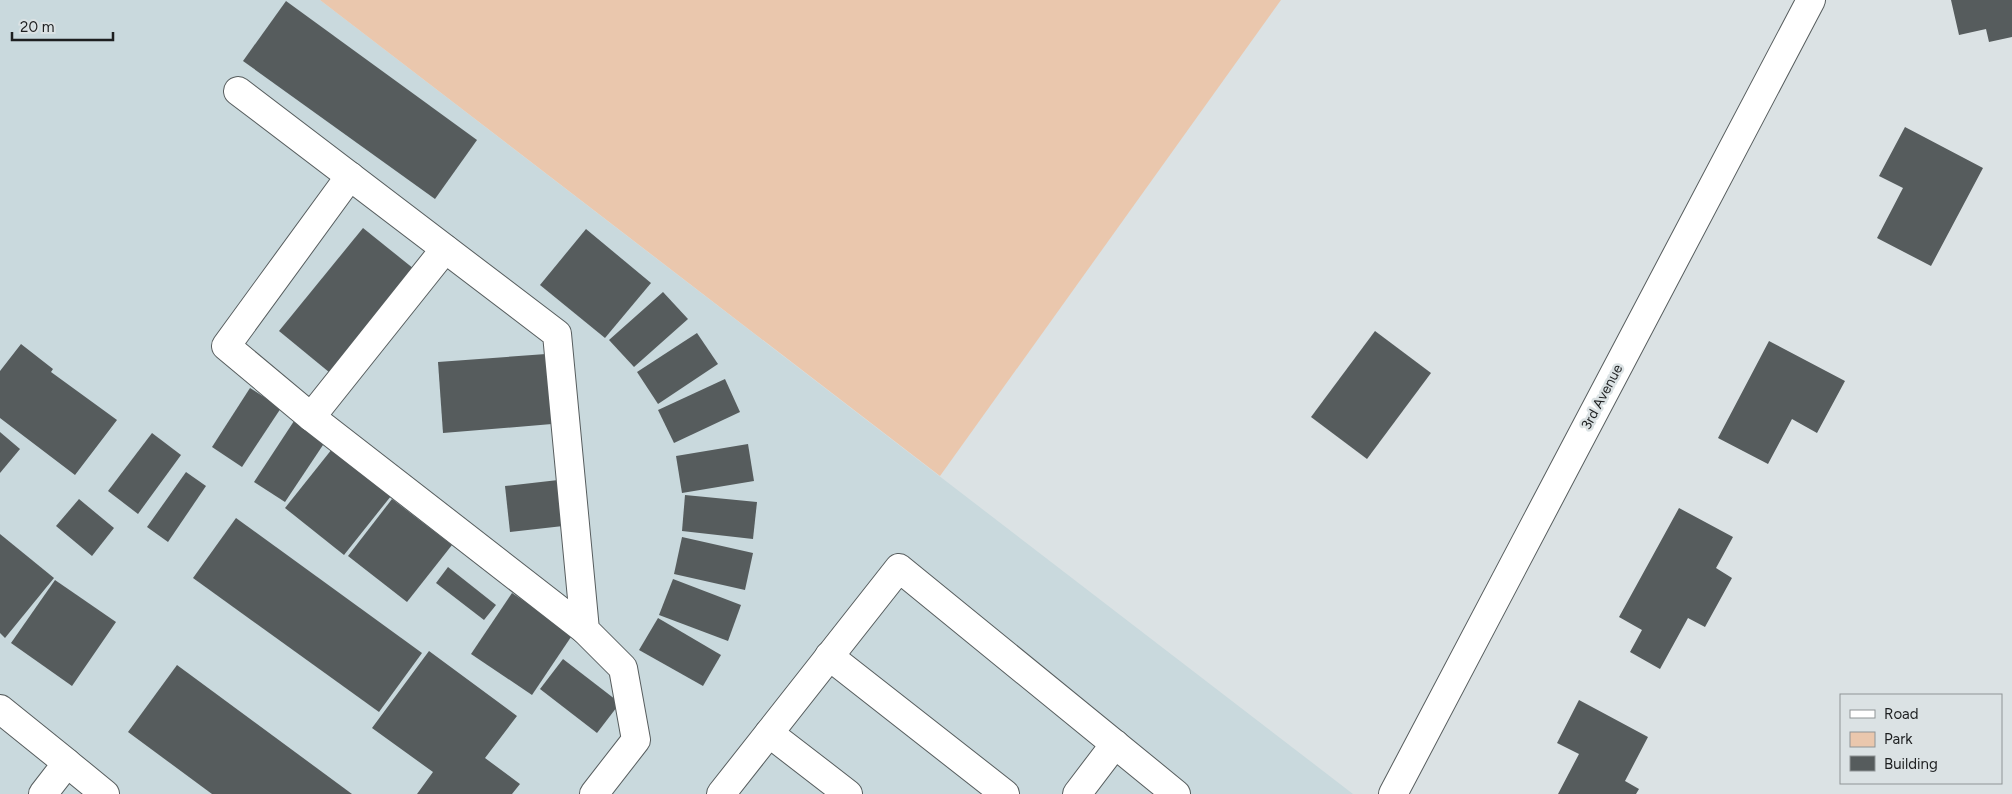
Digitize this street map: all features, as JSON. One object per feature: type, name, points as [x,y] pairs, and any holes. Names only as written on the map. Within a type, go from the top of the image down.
[{"type":"street","name":"3rd Avenue","points":[[1393,794],[1811,0]]},
{"type":"street","points":[[238,91],[557,334],[585,630]]},
{"type":"street","points":[[350,176],[226,346],[311,417],[585,630],[623,668],[636,740],[594,794]]},
{"type":"street","points":[[311,417],[445,249]]},
{"type":"street","points":[[721,794],[899,568],[1176,794]]},
{"type":"street","points":[[829,656],[1005,794]]},
{"type":"street","points":[[0,709],[106,794]]},
{"type":"street","points":[[769,733],[848,794]]},
{"type":"street","points":[[1077,794],[1115,744]]},
{"type":"street","points":[[43,794],[67,763]]},
{"type":"shaded area","points":[[0,0],[320,0],[1353,794],[0,794]]},
{"type":"green space","points":[[320,0],[1281,0],[940,476]]},
{"type":"building","points":[[1951,0],[2012,0],[2012,37],[1989,42],[1986,29],[1959,35]]},
{"type":"building","points":[[286,1],[477,140],[435,199],[243,61]]},
{"type":"building","points":[[1905,127],[1983,168],[1931,266],[1877,238],[1903,188],[1879,176]]},
{"type":"building","points":[[363,228],[419,273],[335,377],[279,331]]},
{"type":"building","points":[[586,229],[651,283],[605,338],[540,285]]},
{"type":"building","points":[[663,292],[688,319],[634,367],[609,340]]},
{"type":"building","points":[[1375,331],[1431,373],[1367,459],[1311,417]]},
{"type":"building","points":[[697,333],[718,364],[658,404],[637,372]]},
{"type":"building","points":[[1769,341],[1845,381],[1817,433],[1792,419],[1768,464],[1718,438]]},
{"type":"building","points":[[21,344],[53,369],[51,372],[117,420],[75,475],[0,418],[0,371]]},
{"type":"building","points":[[546,354],[552,424],[443,433],[438,362]]},
{"type":"building","points":[[725,379],[740,412],[674,443],[658,410]]},
{"type":"building","points":[[250,388],[281,408],[242,467],[212,447]]},
{"type":"building","points":[[294,421],[325,442],[285,502],[254,482]]},
{"type":"building","points":[[0,432],[20,449],[0,473]]},
{"type":"building","points":[[152,433],[181,455],[138,514],[108,491]]},
{"type":"building","points":[[748,444],[754,481],[682,493],[676,456]]},
{"type":"building","points":[[332,449],[391,496],[344,555],[285,508]]},
{"type":"building","points":[[186,472],[206,486],[168,542],[147,527]]},
{"type":"building","points":[[567,479],[572,525],[510,532],[505,486]]},
{"type":"building","points":[[685,495],[757,502],[753,539],[682,531]]},
{"type":"building","points":[[79,499],[114,528],[92,556],[56,526]]},
{"type":"building","points":[[392,499],[452,545],[407,602],[348,556]]},
{"type":"building","points":[[1679,508],[1733,537],[1716,568],[1732,578],[1705,627],[1688,618],[1660,669],[1630,652],[1642,630],[1619,617]]},
{"type":"building","points":[[236,518],[422,653],[379,712],[193,578]]},
{"type":"building","points":[[0,534],[54,578],[5,638],[0,633]]},
{"type":"building","points":[[682,537],[753,553],[745,590],[674,574]]},
{"type":"building","points":[[448,567],[496,605],[484,620],[436,583]]},
{"type":"building","points":[[673,579],[741,605],[728,641],[659,615]]},
{"type":"building","points":[[55,580],[116,622],[72,686],[11,643]]},
{"type":"building","points":[[512,593],[573,634],[532,695],[471,654]]},
{"type":"building","points":[[658,618],[721,655],[703,686],[639,650]]},
{"type":"building","points":[[429,651],[517,716],[485,758],[520,784],[512,794],[417,794],[433,772],[372,728]]},
{"type":"building","points":[[563,659],[620,703],[597,733],[540,689]]},
{"type":"building","points":[[177,665],[352,794],[212,794],[128,732]]},
{"type":"building","points":[[1579,700],[1648,737],[1625,781],[1639,789],[1636,794],[1558,794],[1579,754],[1557,743]]}]
